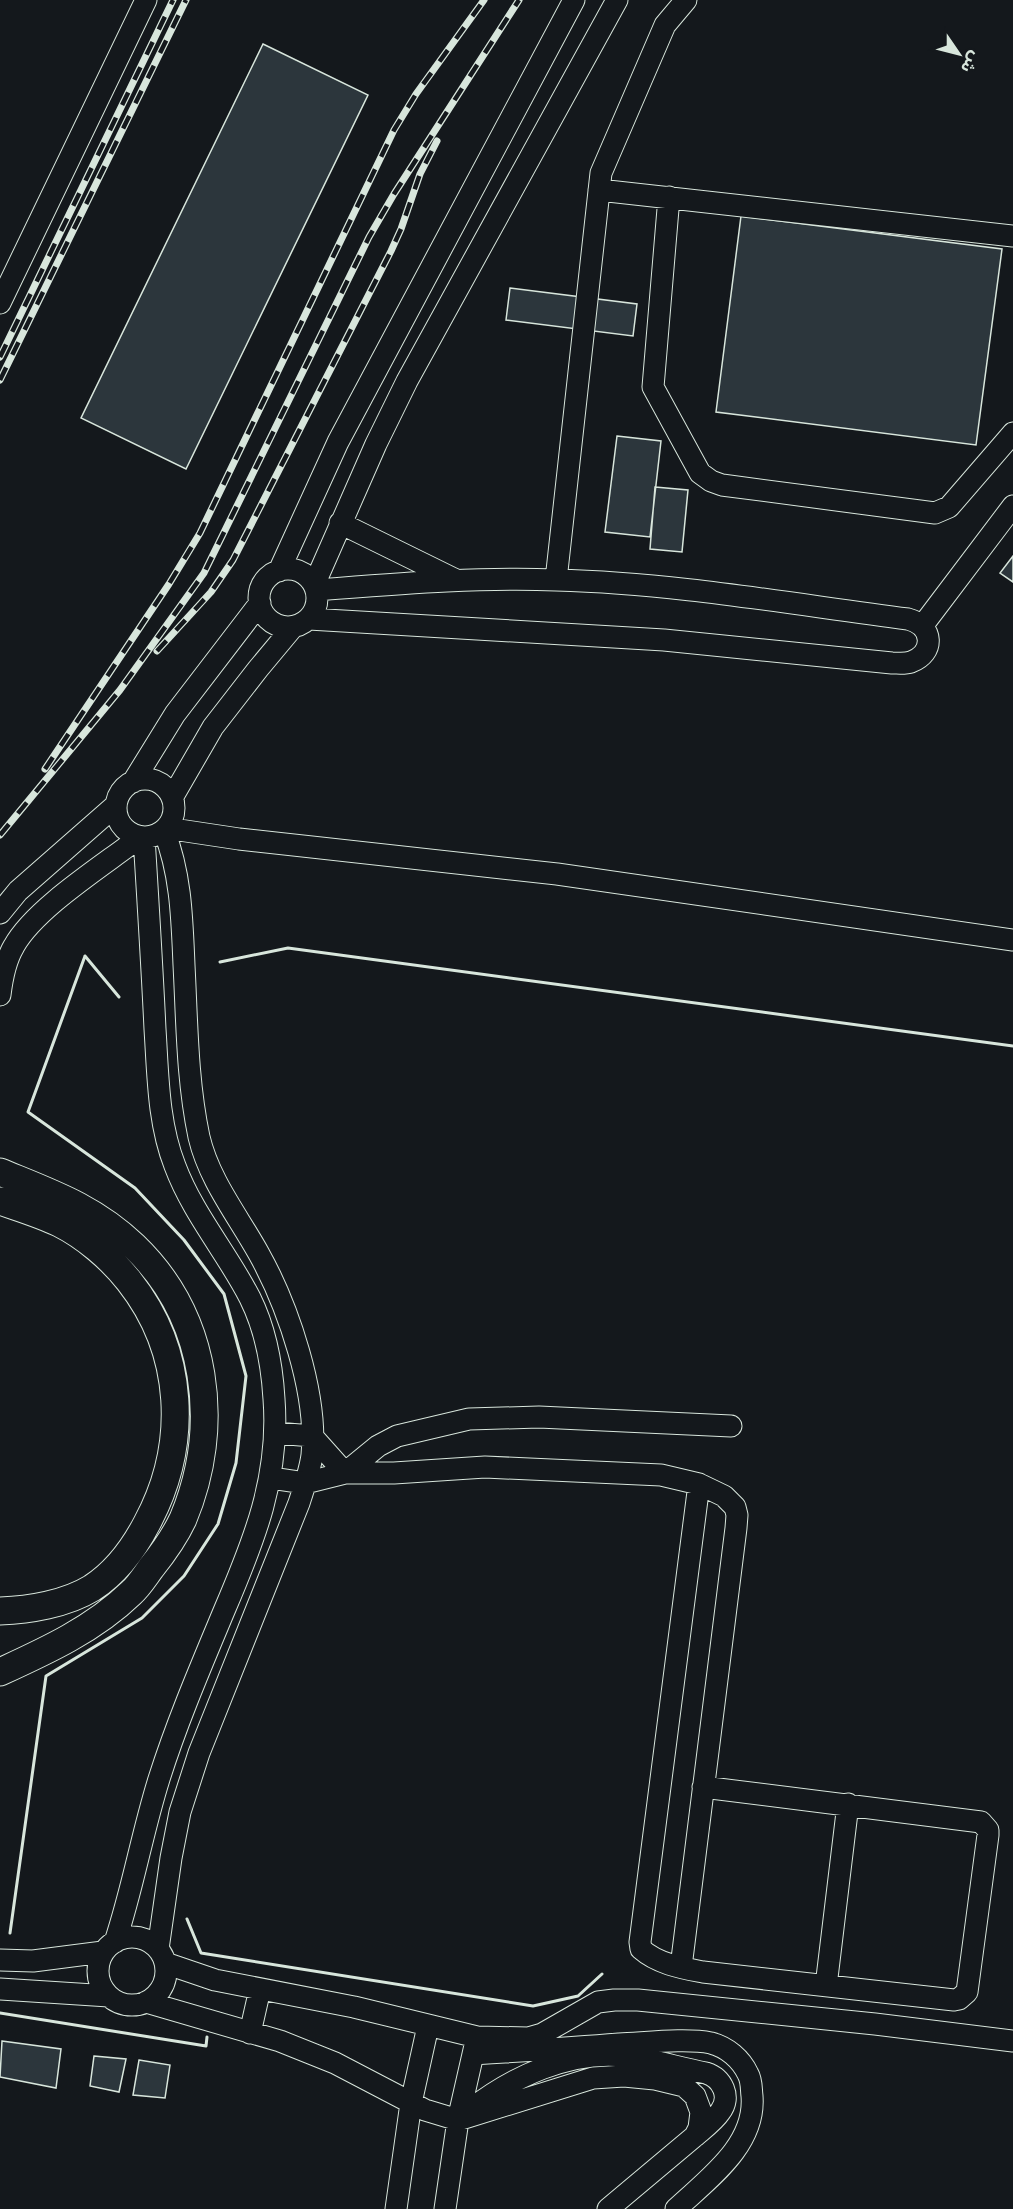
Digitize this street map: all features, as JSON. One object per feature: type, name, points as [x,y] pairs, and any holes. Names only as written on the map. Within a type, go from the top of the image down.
[{"type":"main road","points":[[0,1172],[67,1212],[129,1280],[150,1312],[165,1347],[174,1390],[176,1431],[171,1467],[158,1502],[140,1537],[118,1566],[92,1588],[70,1598],[43,1606],[1,1610]]},
{"type":"main road","points":[[0,1201],[67,1212],[104,1221],[135,1246],[162,1278],[185,1320],[197,1355],[205,1394],[204,1436],[197,1474],[182,1520],[160,1557],[133,1592],[101,1619],[66,1640],[0,1672]]},
{"type":"street","points":[[0,303],[146,0]]},
{"type":"street","points":[[279,571],[338,442],[574,0]]},
{"type":"street","points":[[173,803],[213,727],[258,669],[317,603],[315,587],[340,523],[407,381],[617,0]]},
{"type":"street","points":[[556,580],[601,174],[665,25],[686,0]]},
{"type":"street","points":[[599,190],[1013,236]]},
{"type":"street","points":[[669,197],[653,387],[700,473],[711,481],[722,485],[935,513],[949,507],[1013,433]]},
{"type":"street","points":[[923,625],[1013,506]]},
{"type":"street","points":[[340,523],[456,581]]},
{"type":"street","points":[[0,913],[18,891],[116,805],[122,791],[133,782],[175,714],[260,603],[262,585],[268,578],[279,571],[293,570],[302,572],[315,587]]},
{"type":"street","points":[[260,603],[268,619],[284,627],[301,623],[664,640],[906,663],[917,658],[926,648],[927,631],[923,625],[908,619],[650,586],[556,580],[456,581],[315,587]]},
{"type":"street","points":[[0,995],[6,962],[21,934],[58,899],[174,816],[173,803],[166,789],[154,781],[133,782]]},
{"type":"street","points":[[173,803],[239,839]]},
{"type":"street","points":[[116,805],[118,819],[127,831],[239,839],[557,874],[1013,940]]},
{"type":"street","points":[[153,833],[175,860],[182,903],[188,1057],[193,1105],[200,1139],[215,1179],[260,1255],[281,1296],[308,1395],[312,1436],[311,1461],[305,1483],[270,1579],[199,1753],[180,1812],[171,1858],[162,1956],[165,1979],[152,1998],[146,2002],[130,2005],[115,2001],[104,1990],[98,1975],[100,1960],[109,1947],[131,1889],[158,1780],[177,1726],[260,1520],[271,1478],[276,1433],[271,1368],[266,1343],[251,1300],[188,1194],[175,1166],[165,1133],[159,1082],[153,833]]},
{"type":"street","points":[[345,1473],[378,1446],[397,1436],[469,1419],[539,1417],[731,1425]]},
{"type":"street","points":[[276,1433],[312,1436],[345,1473]]},
{"type":"street","points":[[271,1478],[305,1483],[345,1473],[394,1473],[485,1467],[661,1475],[699,1484],[724,1496],[735,1507],[737,1515],[681,1967]]},
{"type":"street","points":[[699,1484],[640,1942],[641,1949],[654,1959],[703,1972],[954,2000],[964,1996],[969,1987],[987,1846],[988,1830],[981,1822],[703,1787]]},
{"type":"street","points":[[826,1986],[848,1804]]},
{"type":"street","points":[[0,1960],[33,1961],[109,1947],[130,1937],[138,1937],[145,1940],[162,1956],[215,1980],[354,2007],[428,2026],[475,2046],[648,2042],[709,2043],[718,2046],[735,2055],[747,2070],[753,2110],[746,2132],[733,2152],[676,2209]]},
{"type":"street","points":[[0,1989],[109,1996]]},
{"type":"street","points":[[250,2033],[260,1989]]},
{"type":"street","points":[[475,2046],[542,2034],[598,2002],[614,2000],[638,2000],[875,2024],[1013,2041]]},
{"type":"street","points":[[146,2002],[280,2041],[335,2063],[440,2116],[458,2120],[593,2078],[624,2076],[655,2079],[684,2086],[695,2096],[702,2112],[695,2136],[689,2142]]},
{"type":"street","points":[[396,2209],[411,2103],[428,2026]]},
{"type":"street","points":[[445,2209],[458,2120],[475,2046]]},
{"type":"street","points":[[458,2120],[495,2092],[515,2081],[558,2064],[594,2055],[624,2056],[712,2075],[717,2079],[724,2089],[724,2105],[720,2112],[689,2142],[608,2209]]},
{"type":"street","points":[[724,2105],[753,2110]]},
{"type":"building","points":[[263,44],[368,95],[186,469],[81,418]]},
{"type":"building","points":[[741,216],[1002,249],[976,445],[716,412]]},
{"type":"building","points":[[510,288],[637,304],[633,336],[506,320]]},
{"type":"building","points":[[617,436],[661,441],[650,537],[605,532]]},
{"type":"building","points":[[655,487],[688,490],[682,552],[650,549]]},
{"type":"building","points":[[1013,556],[1013,582],[1000,573]]},
{"type":"building","points":[[2,2041],[61,2049],[56,2088],[0,2077]]},
{"type":"building","points":[[94,2056],[126,2059],[119,2092],[90,2086]]},
{"type":"building","points":[[139,2060],[170,2065],[165,2098],[133,2095]]},
{"type":"railway","points":[[0,357],[173,0]]},
{"type":"railway","points":[[0,380],[186,0]]},
{"type":"railway","points":[[45,769],[169,584],[200,533],[394,130],[416,94],[484,0]]},
{"type":"railway","points":[[0,835],[120,690],[204,573],[369,237],[394,194],[519,0]]},
{"type":"railway","points":[[157,651],[211,592],[233,560],[391,251],[420,174],[437,141]]},
{"type":"wall","points":[[220,962],[288,948],[1013,1046]]},
{"type":"wall","points":[[85,956],[119,997]]},
{"type":"wall","points":[[10,1933],[46,1676],[142,1618],[184,1576],[218,1524],[236,1463],[246,1376],[224,1294],[184,1240],[135,1188],[28,1112],[85,956]]},
{"type":"wall","points":[[187,1919],[201,1953],[533,2006],[578,1996],[602,1974]]},
{"type":"wall","points":[[0,2013],[206,2046],[207,2037]]}]
